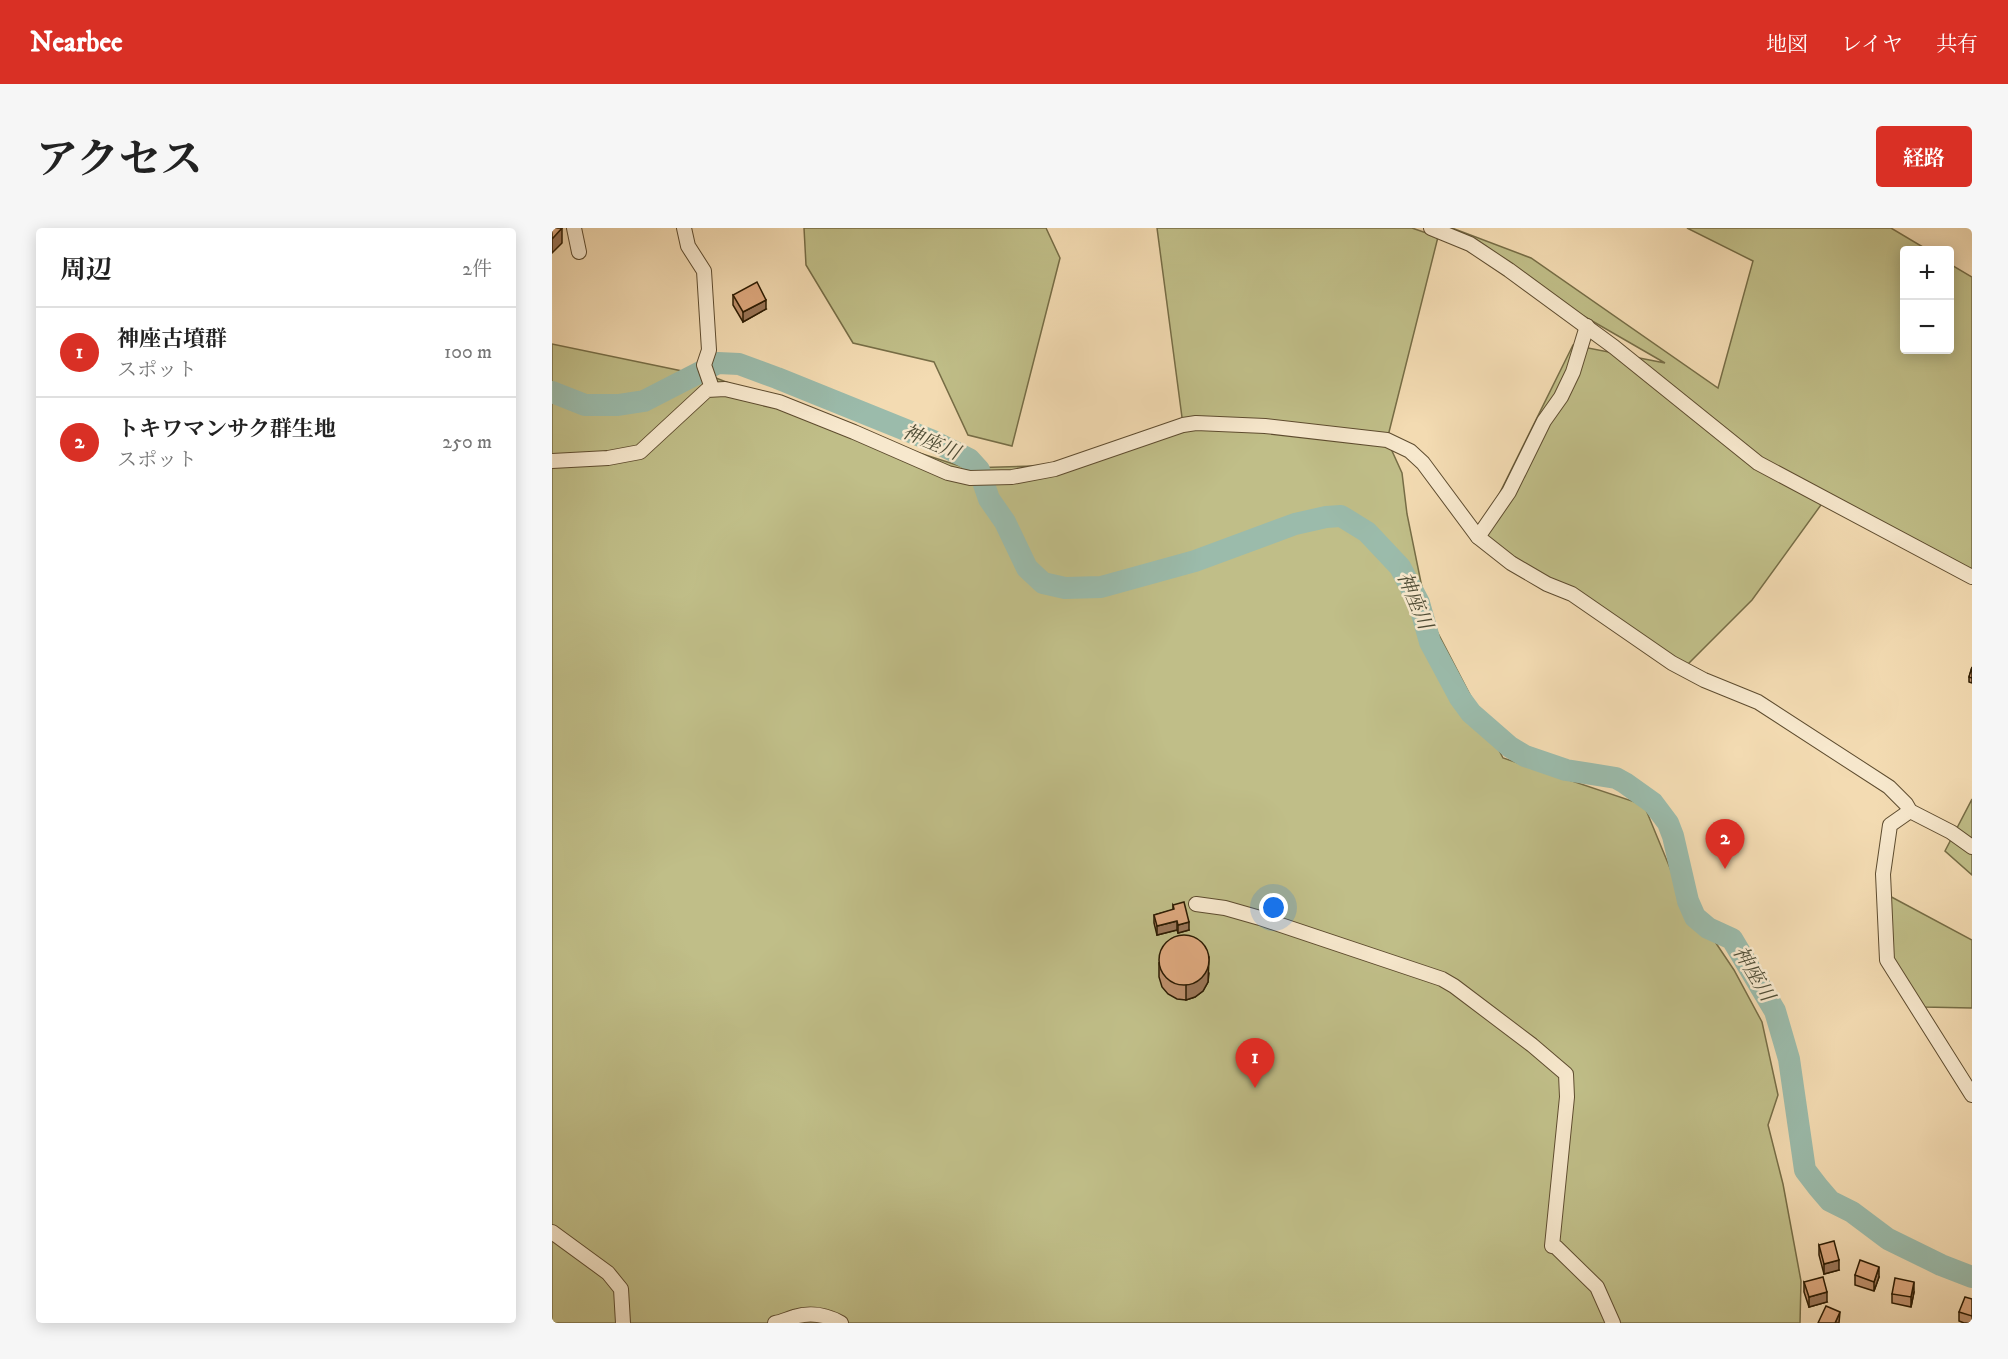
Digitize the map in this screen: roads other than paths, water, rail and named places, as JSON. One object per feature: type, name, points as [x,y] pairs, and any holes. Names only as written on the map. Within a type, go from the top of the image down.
[{"type":"street","points":[[574,228],[579,252]]},
{"type":"street","points":[[684,228],[688,246],[704,271],[709,350],[704,365],[712,388]]},
{"type":"street","points":[[1431,228],[1470,244],[1587,326],[1758,463],[1972,577]]},
{"type":"street","points":[[1478,537],[1509,492],[1544,422],[1561,397],[1573,372],[1587,326]]},
{"type":"street","points":[[552,460],[609,458],[640,452],[707,390],[712,388],[736,391],[779,402],[948,473],[970,478],[1012,477],[1055,469],[1183,425],[1196,423],[1265,426],[1387,440],[1410,451],[1423,463],[1478,537],[1511,563],[1547,584],[1572,594],[1672,663],[1704,680],[1758,702],[1889,787],[1910,811],[1943,828],[1972,847]]},
{"type":"street","points":[[1910,811],[1890,825],[1883,874],[1887,960],[1972,1095]]},
{"type":"street","points":[[1196,904],[1226,908],[1260,918],[1442,979],[1532,1045],[1566,1074],[1567,1097],[1552,1246],[1597,1287],[1613,1323]]},
{"type":"street","points":[[552,1232],[608,1273],[621,1289],[623,1323]]},
{"type":"street","points":[[775,1323],[812,1314],[831,1318],[841,1323]]},
{"type":"waterway","name":"神座川","points":[[552,392],[585,405],[618,405],[644,401],[718,363],[739,364],[777,378],[933,441],[969,459],[979,470],[989,499],[1005,522],[1027,568],[1043,583],[1065,588],[1101,587],[1195,561],[1295,524],[1326,517],[1341,516],[1367,532],[1400,567],[1419,603],[1430,642],[1460,698],[1471,713],[1510,747],[1525,756],[1566,770],[1616,778],[1625,783],[1653,803],[1668,823],[1688,901],[1695,917],[1708,928],[1732,939],[1775,1011],[1789,1059],[1805,1170],[1818,1187],[1830,1201],[1852,1212],[1888,1239],[1941,1265],[1972,1277]]},
{"type":"place","name":"トキワマンサク群生地","points":[[1725,869]]},
{"type":"place","name":"神座古墳群","points":[[1255,1088]]}]
